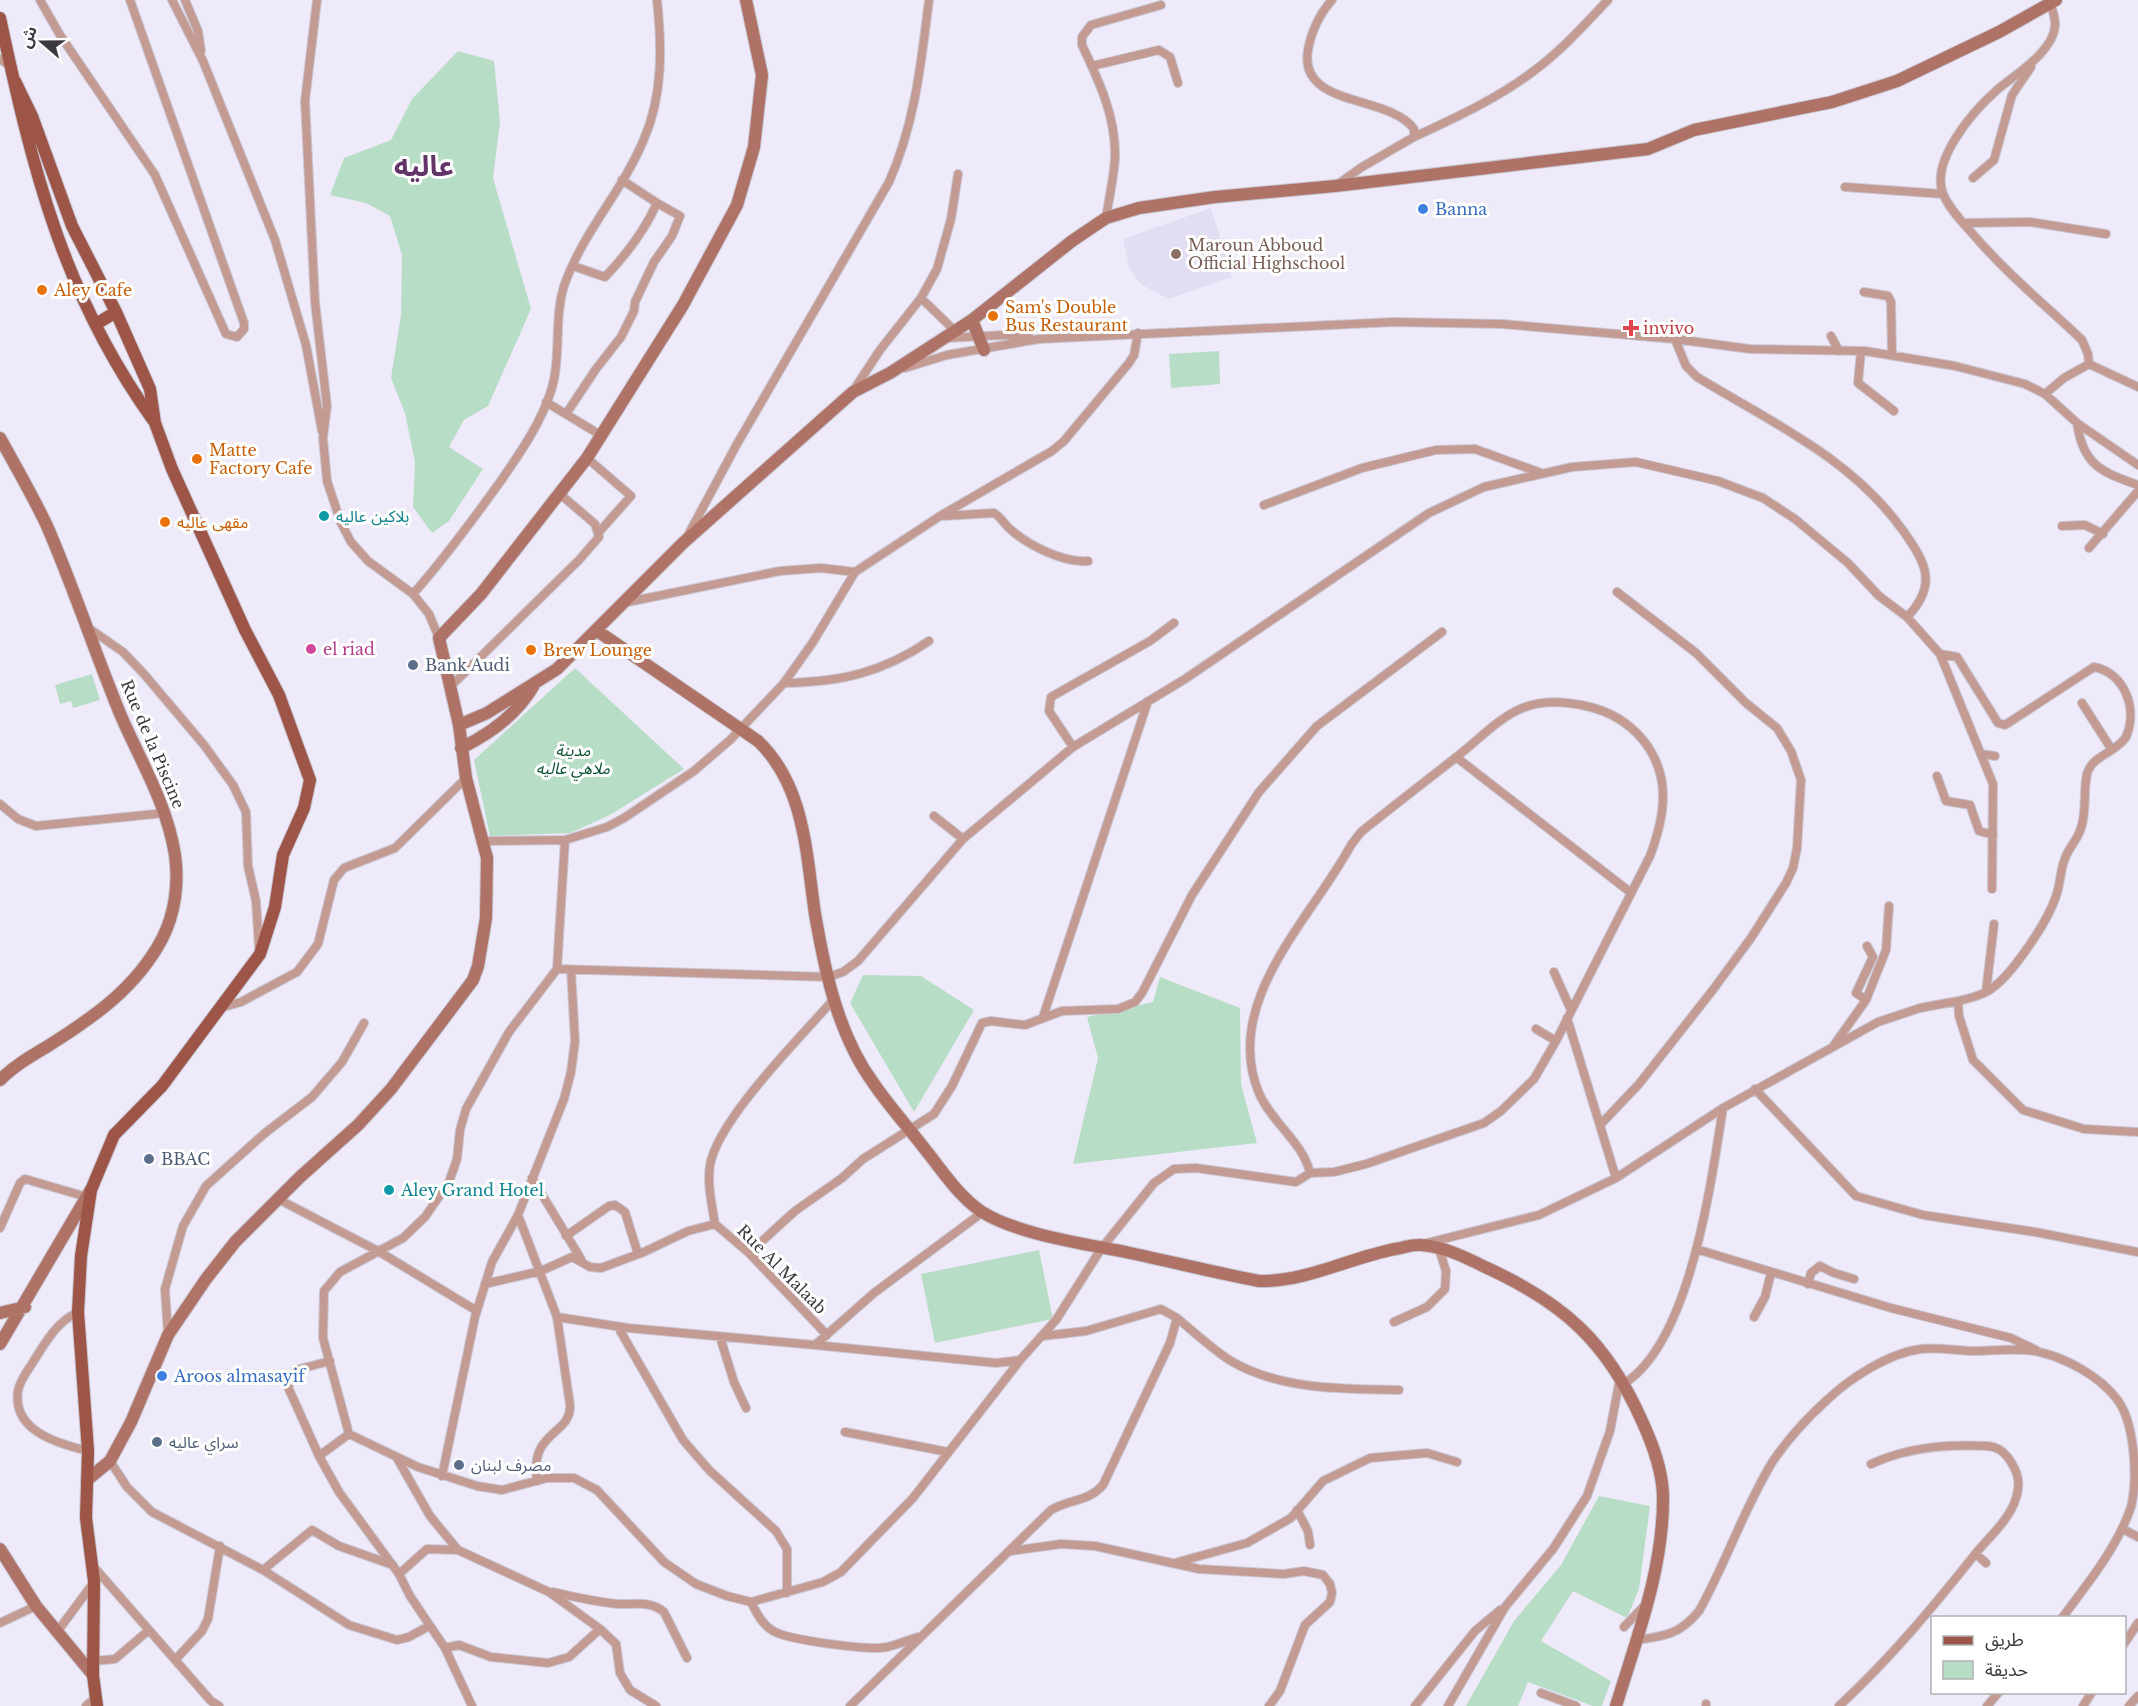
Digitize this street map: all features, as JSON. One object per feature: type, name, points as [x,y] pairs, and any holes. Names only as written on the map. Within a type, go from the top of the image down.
[{"type":"main road","points":[[87,1480],[110,1461],[131,1422],[168,1335],[235,1242],[358,1125],[391,1089],[473,980],[482,953],[486,918],[487,868],[484,841],[466,778],[459,725],[439,638],[481,594],[561,495],[602,436],[720,240],[747,179],[754,147],[762,75],[746,0]]},
{"type":"main road","points":[[459,725],[487,713],[557,669],[683,543],[853,392],[890,373],[972,320],[1071,241],[1106,218],[1140,208],[1215,197],[1335,186],[1648,149],[1694,130],[1832,102],[1897,81],[1999,32],[2054,2]]},
{"type":"main road","points":[[0,18],[5,62],[32,116],[72,226],[116,312],[150,389],[155,423]]},
{"type":"main road","points":[[0,1344],[25,1307],[89,1194],[114,1135],[162,1086],[260,954],[276,907],[283,855],[310,791],[309,773],[279,695],[204,544],[155,423],[126,380],[77,289],[56,236],[23,128],[15,81]]},
{"type":"main road","points":[[96,324],[116,312]]},
{"type":"main road","points":[[972,320],[984,350]]},
{"type":"main road","name":"Rue de la Piscine","points":[[0,438],[45,522],[90,629],[122,717],[151,775],[165,813],[175,855],[176,888],[168,924],[140,974],[117,998],[94,1016],[25,1059],[0,1080]]},
{"type":"main road","points":[[596,630],[740,728],[771,754],[792,789],[800,816],[819,939],[833,1000],[873,1083],[956,1188],[983,1212],[1000,1221],[1101,1249],[1259,1281],[1289,1280],[1373,1254],[1421,1245],[1439,1249],[1499,1273],[1547,1301],[1585,1332],[1623,1381],[1652,1443],[1660,1469],[1663,1493],[1660,1540],[1648,1602],[1616,1706]]},
{"type":"main road","points":[[461,748],[494,729],[525,701],[534,685]]},
{"type":"main road","points":[[487,713],[494,729]]},
{"type":"main road","points":[[89,1194],[81,1256],[78,1312],[87,1451],[86,1518],[94,1581],[92,1704]]},
{"type":"main road","points":[[0,1313],[25,1307]]},
{"type":"main road","points":[[0,1549],[36,1606],[93,1675]]},
{"type":"street","points":[[40,0],[60,35],[155,175],[226,334],[237,337],[244,328],[244,323],[130,0]]},
{"type":"street","points":[[172,0],[203,61],[275,240],[306,345],[324,438],[327,481],[341,523],[351,543],[368,561],[413,594],[429,614],[439,638]]},
{"type":"street","points":[[185,0],[198,31],[203,61]]},
{"type":"street","points":[[317,0],[304,101],[315,302],[327,406],[324,438]]},
{"type":"street","points":[[413,594],[474,519],[527,443],[546,402],[556,366],[560,302],[573,266],[645,139],[656,95],[661,58],[657,0]]},
{"type":"street","points":[[683,543],[737,444],[893,174],[903,148],[915,99],[929,0]]},
{"type":"street","points":[[1332,0],[1325,8],[1309,42],[1308,64],[1313,79],[1334,94],[1402,116],[1414,129],[1414,136]]},
{"type":"street","points":[[1335,186],[1414,136],[1464,114],[1533,72],[1559,51],[1608,0]]},
{"type":"street","points":[[1973,178],[1994,160],[2012,95],[2055,27],[2054,2]]},
{"type":"street","points":[[1106,218],[1115,159],[1114,136],[1104,96],[1082,45],[1086,29],[1161,5]]},
{"type":"street","points":[[1092,66],[1159,50],[1170,57],[1178,83]]},
{"type":"street","points":[[2034,62],[1997,90],[1947,149],[1940,168],[1939,182],[1943,194],[1964,223],[2004,268],[2082,340],[2089,364],[2138,387]]},
{"type":"street","points":[[853,392],[880,350],[921,298],[937,269],[946,241],[958,174]]},
{"type":"street","points":[[566,414],[621,337],[640,292],[672,236],[680,216],[622,180]]},
{"type":"street","points":[[1845,187],[1943,194]]},
{"type":"street","points":[[573,266],[605,277],[625,256],[647,226],[657,203]]},
{"type":"street","points":[[1964,223],[2030,222],[2106,234]]},
{"type":"street","points":[[1864,292],[1882,293],[1888,296],[1891,302],[1893,355]]},
{"type":"street","points":[[921,298],[954,330]]},
{"type":"street","points":[[890,373],[947,355],[1039,339],[1395,322],[1464,322],[1675,339],[1750,349],[1861,351],[1893,355],[2025,384],[2045,394],[2077,423],[2138,465]]},
{"type":"street","points":[[484,841],[565,840],[607,827],[658,798],[694,771],[784,683],[813,642],[855,572],[940,516],[1052,451],[1064,441],[1129,363],[1134,355],[1138,333]]},
{"type":"street","points":[[937,341],[1004,335],[1039,339]]},
{"type":"street","points":[[1831,336],[1839,351]]},
{"type":"street","points":[[1675,339],[1686,366],[1697,377],[1828,456],[1882,503],[1924,562],[1926,581],[1924,589],[1916,608],[1907,617]]},
{"type":"street","points":[[1861,351],[1858,383],[1894,411]]},
{"type":"street","points":[[2045,394],[2064,378],[2089,364]]},
{"type":"street","points":[[546,402],[602,436]]},
{"type":"street","points":[[2077,423],[2080,445],[2096,467],[2138,485]]},
{"type":"street","points":[[1264,505],[1362,468],[1436,450],[1475,449],[1542,473]]},
{"type":"street","points":[[450,686],[579,560],[598,537],[599,532],[631,496],[587,458]]},
{"type":"street","points":[[557,969],[828,977],[843,972],[858,962],[963,839],[1073,747],[1148,701],[1429,513],[1484,487],[1542,473],[1594,464],[1636,462],[1662,466],[1736,487],[1763,498],[1795,519],[1848,563],[1879,596],[1907,617],[1940,654],[1993,784],[1992,890]]},
{"type":"street","points":[[2089,548],[2138,491]]},
{"type":"street","points":[[561,495],[595,524],[599,532]]},
{"type":"street","points":[[940,516],[994,513],[1016,534],[1048,551],[1071,560],[1089,561]]},
{"type":"street","points":[[2062,526],[2085,525],[2103,534]]},
{"type":"street","points":[[620,604],[780,572],[821,568],[855,572]]},
{"type":"street","points":[[1601,1124],[1639,1084],[1712,991],[1752,938],[1786,883],[1792,868],[1798,837],[1798,794],[1801,780],[1791,751],[1777,728],[1746,703],[1696,653],[1617,592]]},
{"type":"street","points":[[1073,747],[1049,711],[1051,697],[1150,641],[1174,623]]},
{"type":"street","points":[[90,629],[123,652],[173,706],[210,753],[242,802],[247,819],[247,858],[256,901],[260,954]]},
{"type":"street","points":[[749,1253],[795,1211],[833,1185],[863,1159],[934,1114],[942,1103],[982,1023],[992,1021],[1025,1025],[1062,1011],[1118,1009],[1135,1002],[1142,993],[1192,895],[1259,792],[1317,726],[1442,632]]},
{"type":"street","points":[[784,683],[815,682],[871,672],[929,641]]},
{"type":"street","points":[[1421,1245],[1521,1222],[1616,1178],[1755,1089],[1892,1016],[1986,993],[2029,947],[2057,895],[2066,855],[2082,826],[2087,774],[2092,763],[2112,750],[2126,737],[2133,711],[2127,689],[2113,674],[2094,667],[2005,725],[1998,723],[1992,715],[1957,657],[1940,654]]},
{"type":"street","points":[[565,840],[557,969],[509,1032],[466,1109],[460,1130],[457,1160],[439,1199],[403,1238],[340,1272],[324,1291],[323,1338],[350,1434],[397,1458],[442,1476],[502,1490],[537,1481],[574,1478],[597,1490],[664,1562],[696,1584],[751,1602],[823,1582],[841,1572],[913,1498],[1021,1359],[1043,1336],[1101,1249],[1154,1183],[1174,1169],[1196,1168],[1287,1182],[1303,1180],[1310,1173],[1334,1172],[1366,1164],[1484,1123],[1501,1111],[1534,1079],[1556,1041],[1650,856],[1660,831],[1665,805],[1664,788],[1654,755],[1624,721],[1600,709],[1549,700],[1521,708],[1502,718],[1361,832],[1351,845],[1269,977],[1250,1034],[1252,1071],[1259,1093],[1270,1113],[1306,1157],[1310,1173]]},
{"type":"street","points":[[1044,1017],[1118,801],[1148,701]]},
{"type":"street","points":[[2082,703],[2112,750]]},
{"type":"street","points":[[1981,754],[1995,756]]},
{"type":"street","points":[[1456,757],[1630,892]]},
{"type":"street","points":[[1937,776],[1946,801],[1970,805],[1979,831],[1993,835]]},
{"type":"street","points":[[219,1008],[241,1002],[297,972],[318,944],[334,880],[344,868],[395,848],[466,778]]},
{"type":"street","points":[[0,804],[18,819],[36,826],[165,813]]},
{"type":"street","points":[[934,816],[963,839]]},
{"type":"street","points":[[1832,1048],[1866,1000],[1886,950],[1888,906]]},
{"type":"street","points":[[1986,993],[1994,924]]},
{"type":"street","points":[[1866,1000],[1856,993],[1873,957],[1867,946]]},
{"type":"street","points":[[442,1476],[477,1311],[485,1284],[492,1263],[518,1215],[564,1099],[571,1072],[575,1041],[571,970]]},
{"type":"street","points":[[1554,972],[1571,1010]]},
{"type":"street","points":[[485,1284],[541,1271],[572,1257],[590,1267],[601,1268],[688,1231],[715,1224],[709,1179],[710,1164],[718,1139],[765,1077],[833,1000]]},
{"type":"street","points":[[1958,1001],[1959,1016],[1973,1060],[2023,1110],[2084,1129],[2138,1132]]},
{"type":"street","points":[[1567,1018],[1616,1178]]},
{"type":"street","points":[[168,1335],[165,1289],[183,1226],[206,1186],[265,1133],[312,1097],[342,1062],[364,1023]]},
{"type":"street","points":[[1536,1029],[1556,1041]]},
{"type":"street","points":[[1755,1089],[1856,1196],[1923,1215],[2035,1232],[2138,1252]]},
{"type":"street","points":[[1448,1706],[1505,1607],[1553,1549],[1587,1496],[1610,1431],[1623,1381],[1651,1361],[1671,1324],[1696,1249],[1723,1108]]},
{"type":"street","points":[[532,1178],[581,1260]]},
{"type":"street","points":[[0,1228],[20,1183],[25,1179],[89,1194]]},
{"type":"street","points":[[278,1199],[378,1251],[477,1311]]},
{"type":"street","points":[[566,1236],[609,1206],[615,1205],[625,1212],[638,1254]]},
{"type":"street","points":[[815,1345],[874,1293],[983,1212]]},
{"type":"street","points":[[518,1215],[541,1271],[556,1317],[570,1412],[569,1417],[538,1448],[535,1466],[537,1481]]},
{"type":"street","name":"Rue Al Malaab","points":[[715,1224],[749,1253],[827,1335]]},
{"type":"street","points":[[1394,1322],[1427,1307],[1445,1289],[1446,1271],[1439,1249]]},
{"type":"street","points":[[1696,1249],[1808,1284],[2011,1338],[2080,1369],[2105,1386],[2118,1399],[2127,1421],[2137,1460],[2132,1504],[2122,1529],[2093,1577],[2063,1616]]},
{"type":"street","points":[[1808,1284],[1811,1273],[1820,1266],[1854,1279]]},
{"type":"street","points":[[1754,1317],[1765,1297],[1771,1273]]},
{"type":"street","points":[[1043,1336],[1086,1331],[1161,1309],[1177,1318],[1230,1360],[1256,1373],[1340,1389],[1399,1390]]},
{"type":"street","points":[[78,1312],[66,1318],[46,1341],[21,1382],[18,1404],[35,1431],[52,1441],[87,1451]]},
{"type":"street","points":[[556,1317],[618,1327],[996,1363],[1021,1359]]},
{"type":"street","points":[[850,1706],[1051,1510],[1071,1501],[1087,1499],[1103,1485],[1170,1343],[1177,1318]]},
{"type":"street","points":[[618,1327],[682,1440],[709,1470],[776,1531],[787,1549],[787,1593]]},
{"type":"street","points":[[720,1337],[734,1382],[746,1408]]},
{"type":"street","points":[[1637,1640],[1674,1633],[1687,1626],[1699,1611],[1774,1461],[1797,1431],[1828,1399],[1853,1380],[1902,1354],[1923,1349],[2039,1352]]},
{"type":"street","points":[[330,1361],[296,1370],[288,1387],[319,1456],[339,1492],[397,1570],[429,1626],[445,1648],[472,1706]]},
{"type":"street","points":[[845,1432],[948,1452]]},
{"type":"street","points":[[319,1456],[350,1434]]},
{"type":"street","points":[[1839,1706],[1874,1674],[1926,1617],[2011,1510],[2017,1497],[2019,1482],[2016,1469],[1999,1448],[1939,1446],[1908,1451],[1871,1464]]},
{"type":"street","points":[[1174,1563],[1247,1543],[1291,1518],[1323,1481],[1370,1458],[1427,1453],[1457,1462]]},
{"type":"street","points":[[397,1458],[430,1516],[458,1550]]},
{"type":"street","points":[[110,1461],[127,1487],[152,1512],[263,1570],[338,1619],[372,1634],[397,1640],[409,1637],[429,1626]]},
{"type":"street","points":[[1298,1510],[1308,1531],[1310,1545]]},
{"type":"street","points":[[2122,1529],[2138,1537]]},
{"type":"street","points":[[263,1570],[312,1530],[339,1546],[397,1570]]},
{"type":"street","points":[[1011,1551],[1061,1544],[1095,1546],[1199,1569],[1284,1574],[1304,1571],[1323,1575],[1330,1584],[1332,1593],[1329,1602],[1305,1625],[1280,1691],[1269,1706]]},
{"type":"street","points":[[176,1659],[202,1631],[208,1619],[220,1546]]},
{"type":"street","points":[[397,1570],[427,1549],[458,1550],[549,1592],[600,1629],[616,1644],[620,1673],[630,1690],[656,1706]]},
{"type":"street","points":[[1976,1554],[1986,1563]]},
{"type":"street","points":[[93,1566],[176,1659],[212,1704]]},
{"type":"street","points":[[57,1632],[94,1581]]},
{"type":"street","points":[[549,1592],[598,1601],[649,1604],[658,1607],[664,1612],[687,1658]]},
{"type":"street","points":[[751,1602],[759,1619],[774,1632],[798,1637],[865,1648],[887,1647],[921,1636]]},
{"type":"street","points":[[1624,1627],[1648,1602]]},
{"type":"street","points":[[0,1623],[36,1606]]},
{"type":"street","points":[[1415,1706],[1438,1681],[1475,1631],[1505,1607]]},
{"type":"street","points":[[2126,1641],[2138,1623]]},
{"type":"street","points":[[94,1660],[115,1659],[149,1629]]},
{"type":"street","points":[[445,1648],[459,1645],[491,1657],[548,1663],[569,1657],[600,1629]]},
{"type":"street","points":[[1541,1693],[1576,1706]]},
{"type":"street","points":[[1987,1706],[1997,1694]]},
{"type":"street","points":[[2129,1706],[2138,1696]]},
{"type":"shaded area","name":"Maroun Abboud Official Highschool","points":[[1211,208],[1232,277],[1169,299],[1142,285],[1130,270],[1123,239]]},
{"type":"green space","points":[[458,51],[494,61],[500,122],[493,178],[531,309],[488,406],[464,420],[449,447],[483,469],[449,521],[432,533],[413,507],[415,462],[405,413],[391,378],[401,315],[402,255],[390,216],[366,203],[330,195],[344,158],[391,140],[412,99]]},
{"type":"green space","points":[[1219,351],[1220,384],[1171,388],[1169,354]]},
{"type":"green space","name":"مدينة ملاهي عاليه","points":[[575,668],[684,769],[610,815],[570,833],[490,836],[474,760]]},
{"type":"green space","points":[[92,674],[100,700],[73,708],[71,701],[60,704],[55,685]]},
{"type":"green space","points":[[863,975],[921,976],[974,1010],[914,1112],[850,1003]]},
{"type":"green space","points":[[1160,977],[1240,1008],[1241,1084],[1257,1143],[1073,1164],[1098,1058],[1087,1017],[1153,1002]]},
{"type":"green space","points":[[1039,1250],[1053,1319],[935,1343],[921,1274]]},
{"type":"green space","points":[[1599,1496],[1650,1506],[1639,1589],[1627,1618],[1573,1591],[1541,1641],[1611,1681],[1602,1706],[1593,1706],[1528,1682],[1518,1706],[1466,1706],[1514,1621],[1561,1565]]},
{"type":"place","name":"Banna","points":[[1423,209]]},
{"type":"place","name":"Maroun Abboud Official Highschool","points":[[1176,254]]},
{"type":"place","name":"Aley Cafe","points":[[42,290]]},
{"type":"place","name":"Sam's Double Bus Restaurant","points":[[993,316]]},
{"type":"place","name":"invivo","points":[[1631,328]]},
{"type":"place","name":"Matte Factory Cafe","points":[[197,459]]},
{"type":"place","name":"بلاكين عاليه","points":[[324,516]]},
{"type":"place","name":"مقهى عاليه","points":[[165,522]]},
{"type":"place","name":"el riad","points":[[311,649]]},
{"type":"place","name":"Brew Lounge","points":[[531,650]]},
{"type":"place","name":"Bank Audi","points":[[413,665]]},
{"type":"place","name":"BBAC","points":[[149,1159]]},
{"type":"place","name":"Aley Grand Hotel","points":[[389,1190]]},
{"type":"place","name":"Aroos almasayif","points":[[162,1376]]},
{"type":"place","name":"سراي عاليه","points":[[157,1442]]},
{"type":"place","name":"مصرف لبنان","points":[[459,1465]]},
{"type":"district","name":"عاليه","points":[[424,166]]}]
